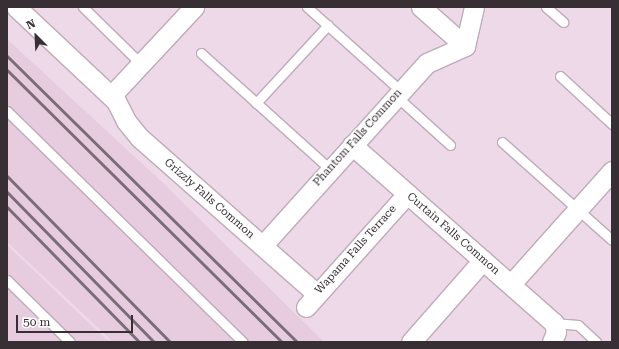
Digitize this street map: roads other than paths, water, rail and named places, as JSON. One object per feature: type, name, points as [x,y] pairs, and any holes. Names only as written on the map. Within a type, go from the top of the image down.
[{"type":"street","name":"Grizzly Falls Common","points":[[16,7],[111,96],[140,138],[263,245],[311,300]]},
{"type":"street","points":[[111,96],[142,65],[194,7]]},
{"type":"street","points":[[421,7],[465,46],[474,7]]},
{"type":"street","name":"Phantom Falls Common","points":[[263,245],[426,63],[465,46]]},
{"type":"street","name":"Curtain Falls Common","points":[[352,144],[554,323]]},
{"type":"street","points":[[511,284],[612,171]]},
{"type":"street","name":"Wapama Falls Terrace","points":[[311,300],[407,194]]},
{"type":"street","points":[[410,342],[483,260]]},
{"type":"street","points":[[552,342],[556,332],[554,323]]},
{"type":"lane","points":[[83,7],[142,65]]},
{"type":"lane","points":[[307,7],[328,25],[450,145]]},
{"type":"lane","points":[[546,7],[563,22]]},
{"type":"lane","points":[[256,103],[328,25]]},
{"type":"lane","points":[[201,53],[330,169]]},
{"type":"lane","points":[[560,76],[612,124]]},
{"type":"lane","points":[[7,111],[243,342]]},
{"type":"lane","points":[[502,142],[612,240]]},
{"type":"lane","points":[[7,280],[70,342]]},
{"type":"lane","points":[[554,323],[578,325],[596,342]]},
{"type":"railway","points":[[7,56],[297,342]]},
{"type":"railway","points":[[7,70],[282,342]]},
{"type":"railway","points":[[7,176],[170,342]]},
{"type":"railway","points":[[7,192],[154,342]]},
{"type":"railway","points":[[7,207],[139,342]]}]
